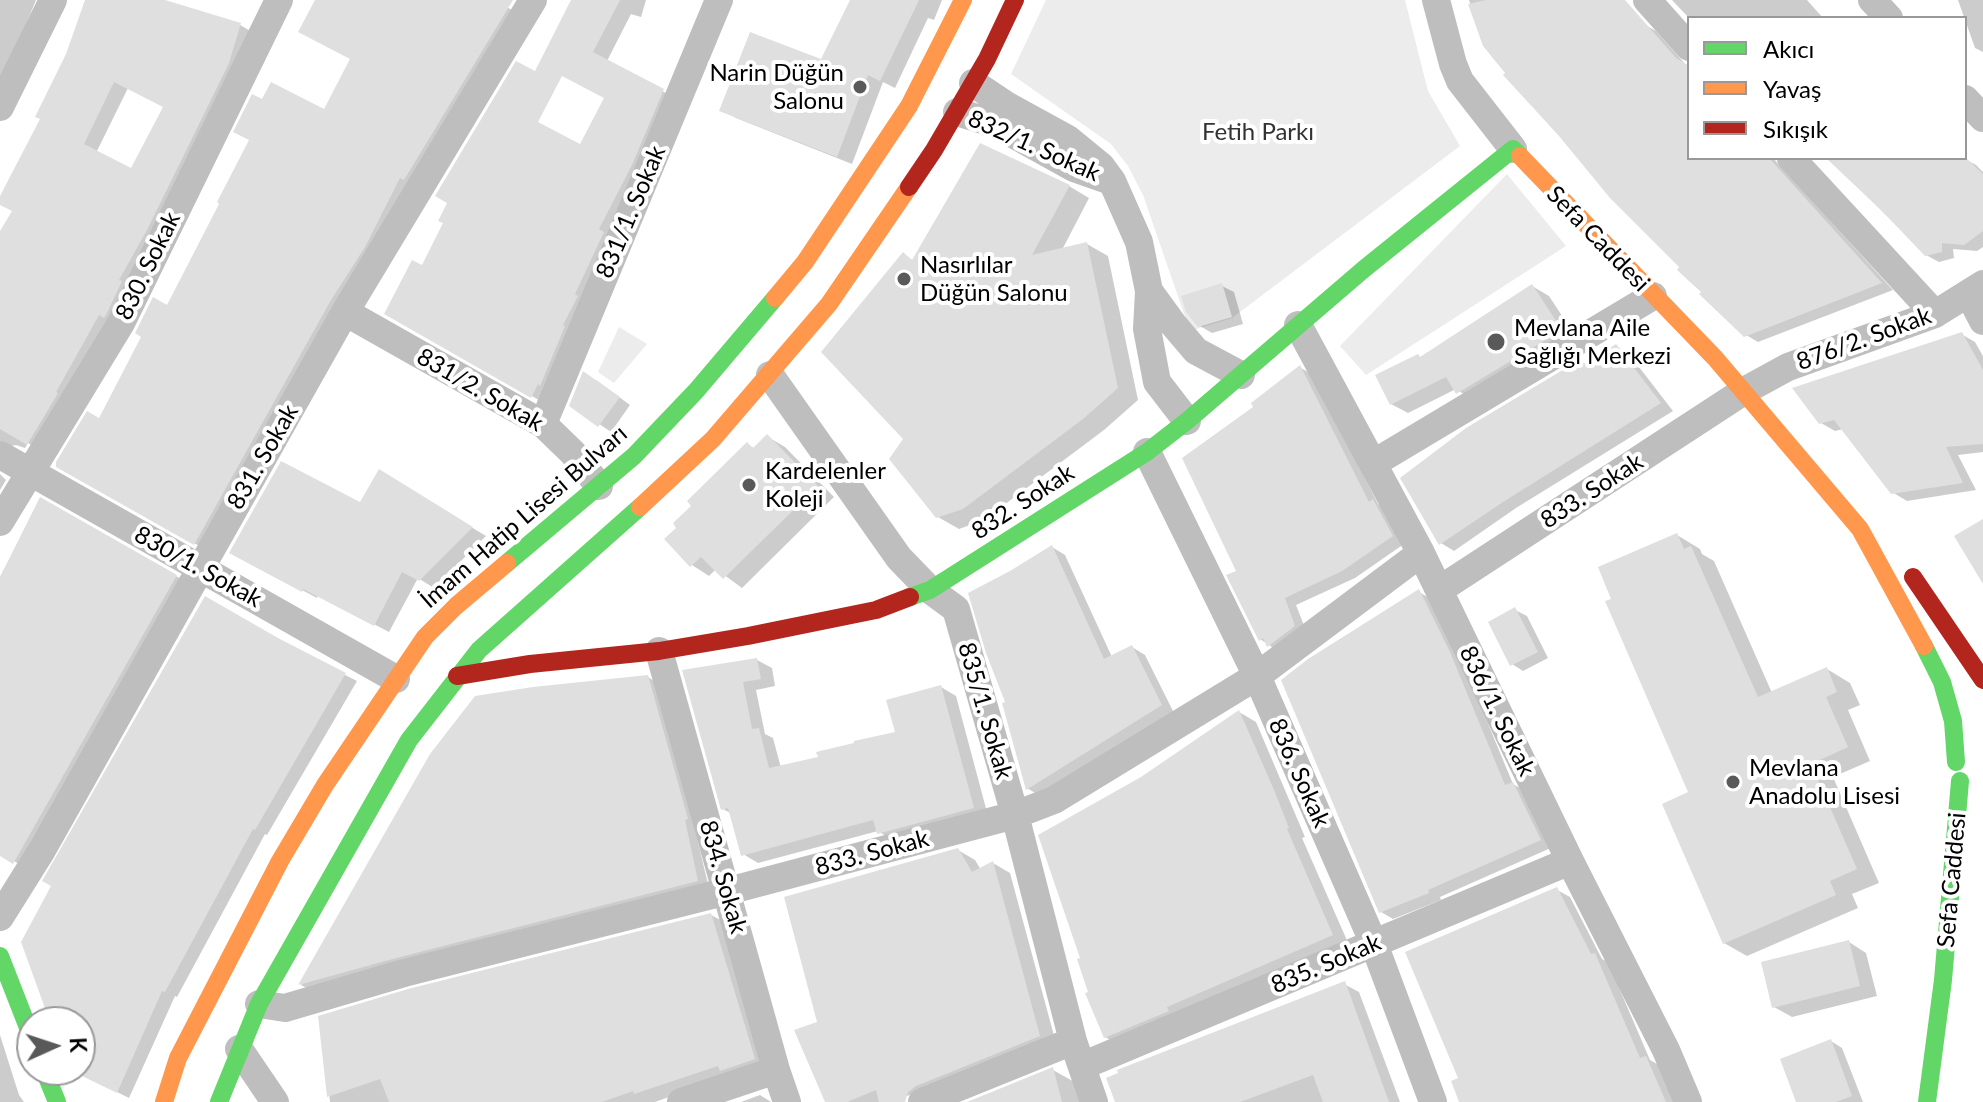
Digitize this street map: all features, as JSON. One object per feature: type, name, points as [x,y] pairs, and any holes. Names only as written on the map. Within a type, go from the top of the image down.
[{"type":"main road","name":"İmam Hatip Lisesi Bulvarı","points":[[219,1102],[259,1004],[409,740],[457,676],[514,617],[713,439],[829,304],[906,192],[963,0]]},
{"type":"main road","name":"İmam Hatip Lisesi Bulvarı","points":[[164,1102],[178,1058],[274,873],[325,785],[425,637],[456,606],[634,456],[696,391],[932,107],[973,83],[1015,0]]},
{"type":"main road","name":"Sefa Caddesi","points":[[1513,149],[1744,391],[1860,529],[1902,602],[1942,682],[1953,721],[1960,781],[1943,980],[1927,1102]]},
{"type":"main road","name":"832. Sokak","points":[[457,676],[530,664],[659,651],[876,610],[930,590],[1147,452],[1513,149]]},
{"type":"main road","name":"Sefa Caddesi","points":[[1860,529],[1899,561],[1930,600],[1983,680]]},
{"type":"main road","points":[[1956,762],[1964,732],[1971,725]]},
{"type":"main road","points":[[1960,781],[1983,797]]},
{"type":"main road","name":"Sefa Caddesi","points":[[1943,980],[1968,902]]},
{"type":"main road","points":[[0,956],[20,1006]]},
{"type":"street","points":[[0,107],[53,0]]},
{"type":"street","name":"831/1. Sokak","points":[[543,424],[719,0]]},
{"type":"street","name":"Sefa Caddesi","points":[[1436,0],[1460,81],[1513,149]]},
{"type":"street","points":[[1647,0],[1687,45]]},
{"type":"street","points":[[1872,0],[1887,16]]},
{"type":"street","name":"830. Sokak","points":[[0,522],[121,323],[273,1]]},
{"type":"street","name":"831. Sokak","points":[[0,917],[42,850],[345,312],[530,1]]},
{"type":"street","name":"832/1. Sokak","points":[[973,83],[1068,139],[1101,166],[1112,181],[1139,242],[1149,291],[1147,329],[1157,382],[1187,421]]},
{"type":"street","points":[[1967,101],[1983,118]]},
{"type":"street","name":"832/1. Sokak","points":[[932,107],[993,123],[1074,168],[1112,181]]},
{"type":"street","points":[[1793,160],[1935,314]]},
{"type":"street","points":[[1976,289],[1983,321]]},
{"type":"street","name":"876/2. Sokak","points":[[1744,391],[1788,367],[1935,314],[1976,289]]},
{"type":"street","name":"832/1. Sokak","points":[[1149,291],[1196,351],[1241,375]]},
{"type":"street","points":[[1374,463],[1653,296]]},
{"type":"street","name":"831/2. Sokak","points":[[345,312],[543,424],[573,453],[599,486]]},
{"type":"street","name":"836/1. Sokak","points":[[1298,325],[1421,553],[1570,861],[1666,1050],[1688,1102]]},
{"type":"street","name":"835/1. Sokak","points":[[770,375],[899,558],[930,590],[956,609],[1015,815],[1078,1054],[1094,1102]]},
{"type":"street","name":"833. Sokak","points":[[1439,590],[1744,391]]},
{"type":"street","name":"836. Sokak","points":[[1147,452],[1257,676],[1374,944],[1433,1102]]},
{"type":"street","name":"830/1. Sokak","points":[[0,455],[396,679]]},
{"type":"street","name":"833. Sokak","points":[[259,1004],[285,1008],[507,946],[1015,815],[1054,800],[1257,676],[1421,553]]},
{"type":"street","name":"834. Sokak","points":[[659,651],[787,1102]]},
{"type":"street","name":"835. Sokak","points":[[922,1102],[1078,1054],[1374,944],[1570,861]]},
{"type":"street","points":[[239,1049],[275,1102]]},
{"type":"street","points":[[681,1102],[776,1070]]},
{"type":"green space","name":"Fetih Parkı","points":[[1046,0],[1405,0],[1428,91],[1460,146],[1232,318],[1190,331],[1143,195],[1128,166],[1111,144],[1011,74]]},
{"type":"green space","points":[[1507,174],[1566,246],[1366,375],[1340,346]]},
{"type":"green space","points":[[619,327],[647,344],[614,383],[598,372]]},
{"type":"building","points":[[85,0],[165,0],[241,23],[229,63],[119,280],[122,281],[106,315],[104,318],[99,315],[27,445],[0,429],[0,231],[12,211],[0,205],[0,196],[40,119],[35,117],[66,54]],"holes":[[[114,82],[163,107],[131,168],[84,144]]]},
{"type":"building","points":[[315,0],[513,0],[404,180],[400,178],[365,247],[331,300],[194,545],[56,467],[56,462],[87,411],[99,418],[141,337],[135,333],[153,297],[167,305],[249,140],[233,132],[252,94],[262,99],[271,82],[324,109],[350,59],[298,32]]},
{"type":"building","points":[[571,0],[620,0],[593,52],[664,89],[632,165],[599,229],[604,232],[575,294],[578,296],[563,325],[540,386],[538,384],[531,398],[384,314],[412,260],[422,265],[443,223],[438,221],[447,203],[435,196],[516,61],[535,71]],"holes":[[[562,76],[604,98],[580,144],[538,122]]]},
{"type":"building","points":[[850,0],[919,0],[880,81],[868,75],[837,157],[719,111],[750,32],[821,59]]},
{"type":"building","points":[[1486,0],[1625,0],[1676,58],[1687,65],[1687,160],[1771,160],[1882,283],[1744,337],[1699,294],[1701,292],[1677,270],[1679,267],[1610,198],[1503,75],[1505,73],[1483,46],[1468,4]]},
{"type":"building","points":[[980,143],[1070,185],[1032,255],[1087,242],[1118,388],[1083,419],[963,509],[936,518],[889,459],[903,439],[821,352],[903,252],[912,260]]},
{"type":"building","points":[[1967,159],[1983,174],[1983,231],[1964,245],[1942,243],[1942,252],[1925,256],[1828,160]]},
{"type":"building","points":[[1222,283],[1232,317],[1198,327],[1186,312],[1181,296]]},
{"type":"building","name":"Mevlana Aile Sağlığı Merkezi","points":[[1532,284],[1562,330],[1456,394],[1446,377],[1390,405],[1375,375],[1418,354],[1420,357]]},
{"type":"building","points":[[1962,332],[1983,370],[1983,444],[1946,447],[1963,483],[1891,494],[1834,420],[1819,424],[1792,388]]},
{"type":"building","points":[[1616,344],[1661,403],[1439,545],[1400,478],[1466,428],[1581,359],[1584,364]]},
{"type":"building","points":[[1300,365],[1369,502],[1373,499],[1393,536],[1342,571],[1285,598],[1295,626],[1267,647],[1263,638],[1259,641],[1226,575],[1236,571],[1182,458],[1253,407],[1251,403]]},
{"type":"building","points":[[583,371],[620,397],[598,427],[569,406]]},
{"type":"building","points":[[767,434],[818,486],[723,579],[701,557],[690,567],[664,539],[676,528],[673,523],[691,506],[687,501],[747,442],[753,448]]},
{"type":"building","points":[[281,461],[360,502],[379,469],[473,527],[419,581],[402,572],[374,626],[229,553]]},
{"type":"building","points":[[40,497],[177,575],[13,864],[0,856],[0,577]]},
{"type":"building","points":[[1983,519],[1983,584],[1954,536]]},
{"type":"building","points":[[1677,533],[1684,549],[1691,546],[1758,697],[1827,667],[1837,692],[1826,697],[1848,747],[1811,764],[1857,869],[1830,881],[1836,895],[1723,944],[1662,804],[1688,792],[1605,601],[1611,599],[1598,567]]},
{"type":"building","points":[[1052,545],[1104,659],[1132,645],[1162,705],[1026,790],[1002,703],[1005,702],[968,593]]},
{"type":"building","points":[[1419,589],[1450,652],[1505,785],[1513,782],[1541,840],[1379,913],[1281,680],[1308,659]]},
{"type":"building","points":[[205,596],[346,673],[253,829],[165,992],[162,991],[117,1093],[96,1083],[96,1006],[44,1006],[21,942],[51,886],[42,881]]},
{"type":"building","points":[[1515,607],[1538,652],[1510,666],[1488,622]]},
{"type":"building","points":[[757,658],[761,679],[743,682],[752,729],[759,728],[769,768],[818,757],[816,752],[895,732],[886,700],[941,685],[974,808],[877,834],[873,820],[741,856],[728,808],[721,810],[682,670]]},
{"type":"building","points":[[648,675],[688,819],[685,820],[698,881],[298,985],[430,754],[475,696]]},
{"type":"building","points":[[1239,710],[1333,935],[1167,1007],[1169,1011],[1104,1038],[1085,993],[1088,992],[1077,959],[1080,958],[1038,835],[1141,777]]},
{"type":"building","points":[[958,848],[972,872],[993,861],[1040,1036],[916,1086],[908,1092],[905,1102],[879,1102],[876,1090],[847,1102],[825,1102],[794,1030],[817,1022],[784,897]]},
{"type":"building","points":[[1557,887],[1591,954],[1595,953],[1640,1058],[1646,1056],[1666,1102],[1459,1102],[1451,1081],[1458,1078],[1405,952]]},
{"type":"building","points":[[711,913],[755,1059],[720,1071],[718,1066],[602,1102],[389,1102],[380,1079],[327,1097],[318,1016],[408,989]]},
{"type":"building","points":[[1849,940],[1860,986],[1772,1008],[1761,962]]},
{"type":"building","points":[[1345,981],[1389,1102],[1323,1102],[1313,1075],[1240,1102],[1115,1102],[1106,1078],[1118,1073],[1117,1070]]},
{"type":"building","points":[[1831,1039],[1852,1096],[1836,1102],[1796,1102],[1780,1059]]},
{"type":"building","points":[[1053,1067],[1062,1102],[967,1102]]},
{"type":"traffic: fast","points":[[910,597],[930,590],[1147,452],[1364,269],[1513,149],[1520,156]]},
{"type":"traffic: fast","points":[[507,563],[634,456],[696,391],[775,298]]},
{"type":"traffic: fast","points":[[219,1102],[259,1004],[409,740],[479,650],[640,507]]},
{"type":"traffic: fast","points":[[1924,646],[1942,682],[1953,721],[1956,762]]},
{"type":"traffic: fast","points":[[1927,1102],[1943,980],[1960,781]]},
{"type":"traffic: fast","points":[[0,956],[20,1006]]},
{"type":"traffic: fast","points":[[50,1086],[57,1102]]},
{"type":"traffic: slow","points":[[775,298],[805,262],[909,106],[963,0]]},
{"type":"traffic: slow","points":[[1520,156],[1715,358],[1860,529],[1924,646]]},
{"type":"traffic: slow","points":[[640,507],[713,439],[829,304],[909,187]]},
{"type":"traffic: slow","points":[[164,1102],[178,1058],[280,861],[325,785],[425,637],[507,563]]},
{"type":"traffic: jam","points":[[909,187],[987,59],[1015,0]]},
{"type":"traffic: jam","points":[[1913,577],[1983,680]]},
{"type":"traffic: jam","points":[[457,676],[530,664],[659,651],[748,636],[876,610],[910,597]]},
{"type":"place","name":"Narin Düğün Salonu","points":[[860,87]]},
{"type":"place","name":"Nasırlılar Düğün Salonu","points":[[904,279]]},
{"type":"place","name":"Mevlana Aile Sağlığı Merkezi","points":[[1496,342]]},
{"type":"place","name":"Kardelenler Koleji","points":[[749,485]]},
{"type":"place","name":"Mevlana Anadolu Lisesi","points":[[1733,782]]}]
